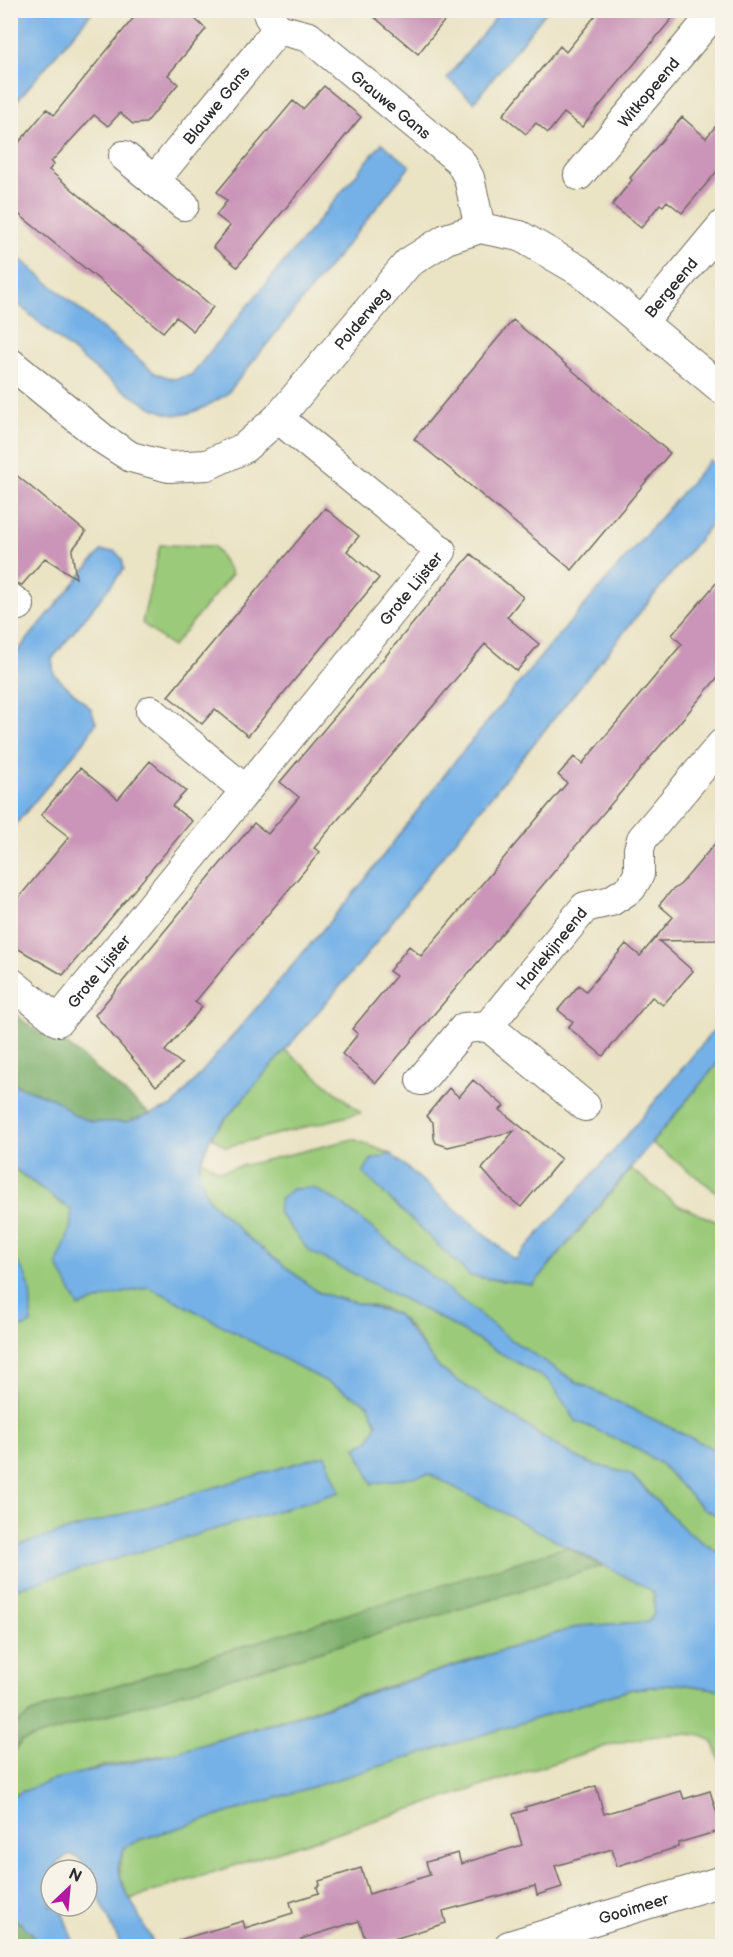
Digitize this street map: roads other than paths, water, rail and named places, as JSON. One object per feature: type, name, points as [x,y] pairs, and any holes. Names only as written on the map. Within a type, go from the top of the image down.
[{"type":"street","name":"Witkopeend","points":[[579,175],[717,10]]},
{"type":"street","name":"Blauwe Gans","points":[[154,181],[273,20]]},
{"type":"street","name":"Grauwe Gans","points":[[273,20],[309,37],[460,161],[469,178],[480,228]]},
{"type":"street","points":[[124,156],[184,206]]},
{"type":"street","name":"Bergeend","points":[[642,322],[723,226]]},
{"type":"street","name":"Polderweg","points":[[15,376],[131,457],[169,467],[207,465],[244,448],[278,418],[408,263],[446,239],[480,228],[520,236],[580,271],[723,389]]},
{"type":"street","name":"Grote Lijster","points":[[10,982],[58,1021],[441,551],[278,418]]},
{"type":"street","points":[[151,711],[245,790]]},
{"type":"street","name":"Harlekijneend","points":[[488,1026],[585,908],[611,901],[631,888],[639,874],[639,849],[642,839],[723,744]]},
{"type":"street","points":[[421,1080],[464,1028],[488,1026],[585,1106]]},
{"type":"street","name":"Gooimeer","points":[[509,1947],[723,1881]]},
{"type":"water","points":[[10,11],[93,11],[11,108]]},
{"type":"water","points":[[501,11],[547,11],[474,102],[447,78]]},
{"type":"water","points":[[382,143],[410,166],[227,394],[197,411],[176,415],[159,411],[138,400],[91,366],[11,298],[11,251],[155,373],[174,379],[191,375]]},
{"type":"water","points":[[710,460],[722,470],[722,511],[429,873],[362,961],[211,1136],[199,1165],[201,1180],[209,1200],[245,1235],[319,1293],[397,1314],[440,1369],[560,1448],[588,1463],[630,1474],[687,1532],[722,1553],[722,1690],[680,1684],[632,1689],[139,1840],[124,1848],[118,1867],[123,1886],[155,1946],[121,1946],[99,1897],[99,1858],[78,1858],[70,1854],[64,1858],[39,1858],[39,1918],[64,1918],[75,1946],[39,1946],[30,1931],[11,1916],[11,1797],[73,1775],[181,1751],[331,1706],[580,1626],[648,1622],[654,1614],[654,1594],[647,1588],[429,1474],[372,1484],[356,1447],[369,1441],[377,1424],[368,1404],[169,1297],[148,1287],[79,1307],[57,1264],[69,1231],[71,1210],[11,1166],[10,1083],[56,1100],[74,1115],[93,1122],[127,1122],[173,1106],[363,882],[455,761],[547,649]]},
{"type":"water","points":[[101,551],[115,551],[122,559],[124,569],[52,659],[54,674],[91,709],[96,723],[84,742],[11,830],[11,659]]},
{"type":"water","points":[[722,1020],[722,1058],[533,1285],[470,1276],[363,1173],[371,1160],[391,1154],[515,1260],[619,1145]]},
{"type":"water","points":[[313,1188],[339,1202],[510,1339],[575,1381],[716,1450],[722,1457],[722,1517],[703,1509],[661,1464],[632,1446],[576,1421],[549,1381],[436,1316],[309,1251],[278,1212],[280,1200],[292,1189]]},
{"type":"water","points":[[15,1260],[28,1282],[31,1298],[31,1324],[11,1332],[11,1262]]},
{"type":"water","points":[[325,1455],[340,1492],[11,1590],[11,1547]]}]
